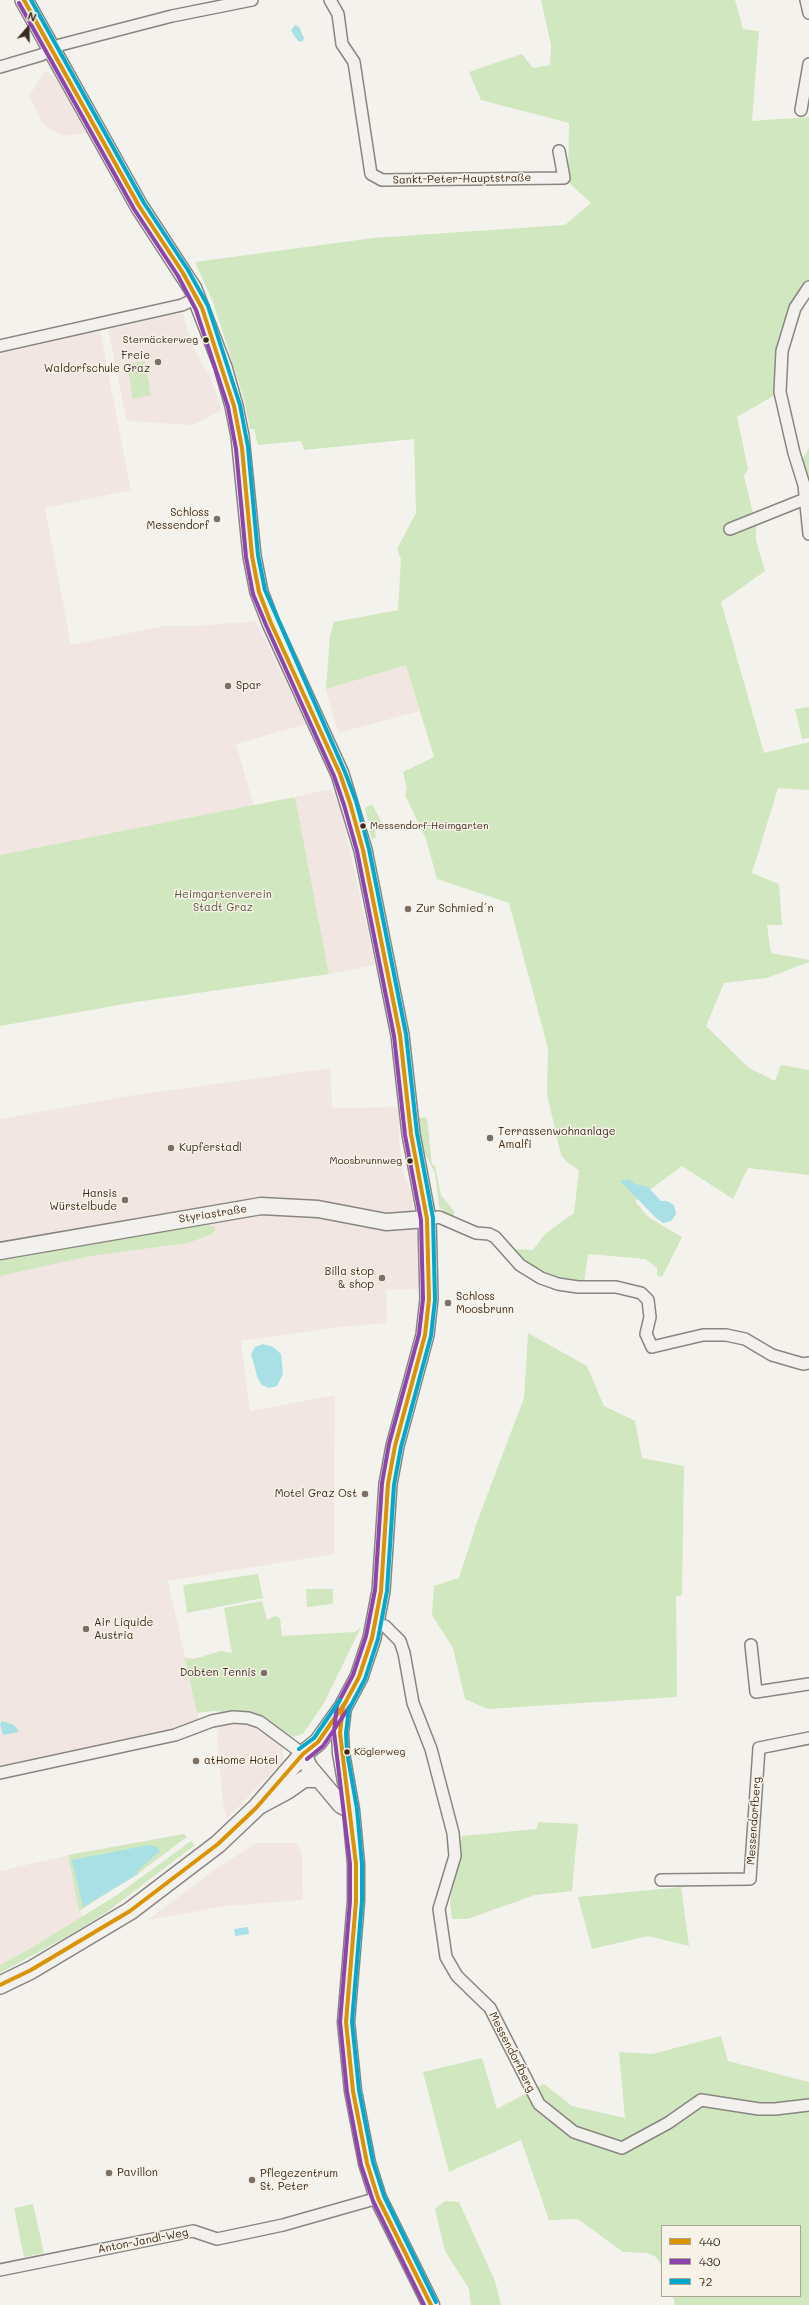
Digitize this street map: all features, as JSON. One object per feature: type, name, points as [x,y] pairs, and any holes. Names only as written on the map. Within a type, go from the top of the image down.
[{"type":"main road","points":[[0,1985],[31,1970],[130,1911],[218,1844],[256,1808],[303,1754],[318,1742],[343,1707],[361,1670],[375,1624],[381,1591],[388,1484],[395,1446],[425,1335],[429,1300],[427,1219],[411,1134],[400,1035],[363,850],[340,774],[271,623],[260,592],[252,556],[242,448],[234,406],[197,298],[139,206],[24,0]]},
{"type":"main road","name":"Styriastraße","points":[[0,1251],[261,1206],[318,1209],[386,1222],[427,1219]]},
{"type":"main road","points":[[343,1707],[340,1732],[350,1804],[356,1864],[356,1901],[346,2022],[353,2091],[367,2163],[378,2198],[430,2305]]},
{"type":"main road","points":[[303,1754],[309,1767],[341,1805],[350,1804]]},
{"type":"main road","points":[[303,1754],[318,1763],[350,1804]]},
{"type":"main road","points":[[256,1808],[287,1791],[304,1779],[319,1779]]},
{"type":"street","points":[[0,67],[41,55],[60,45],[172,16],[252,0]]},
{"type":"street","name":"Sankt-Peter-Hauptstraße","points":[[330,0],[338,14],[342,44],[354,62],[371,174],[382,180],[564,178],[559,151]]},
{"type":"street","points":[[806,0],[809,13]]},
{"type":"street","points":[[801,110],[809,64]]},
{"type":"street","points":[[809,287],[795,308],[782,351],[780,392],[794,453],[804,485],[809,534]]},
{"type":"street","points":[[0,346],[182,305],[197,298]]},
{"type":"street","points":[[730,529],[805,499]]},
{"type":"street","points":[[427,1219],[439,1217],[476,1233],[490,1234],[495,1237],[520,1265],[540,1278],[558,1284],[578,1287],[616,1287],[641,1292],[648,1300],[650,1317],[646,1334],[652,1347],[703,1335],[726,1335],[745,1340],[772,1354],[803,1364],[809,1363]]},
{"type":"street","name":"Messendorfberg","points":[[375,1624],[386,1626],[400,1641],[406,1657],[413,1703],[431,1749],[453,1833],[455,1856],[439,1909],[446,1957],[457,1976],[490,2008],[539,2104],[574,2132],[622,2148],[668,2123],[701,2100],[765,2109],[809,2105]]},
{"type":"street","points":[[751,1645],[756,1692],[809,1684]]},
{"type":"street","points":[[0,1773],[175,1735],[212,1720],[233,1717],[248,1718],[260,1722],[303,1754]]},
{"type":"street","name":"Messendorfberg","points":[[661,1880],[750,1879],[759,1748],[809,1738]]},
{"type":"street","name":"Anton-Jandl-Weg","points":[[0,2270],[193,2231],[205,2233],[217,2238],[283,2226],[378,2198]]},
{"type":"shaded area","points":[[45,71],[53,76],[58,82],[87,133],[63,136],[44,125],[29,96]]},
{"type":"shaded area","name":"Freie Waldorfschule Graz","points":[[172,314],[183,314],[193,348],[210,376],[222,410],[193,425],[127,421],[108,330]]},
{"type":"shaded area","points":[[100,331],[131,490],[45,508],[71,645],[163,626],[196,626],[256,621],[306,724],[236,744],[254,807],[0,855],[0,354]]},
{"type":"shaded area","points":[[406,664],[420,711],[338,733],[326,689]]},
{"type":"shaded area","points":[[331,789],[340,806],[375,965],[329,974],[295,797]]},
{"type":"shaded area","points":[[331,1068],[332,1108],[400,1107],[399,1138],[403,1171],[411,1192],[420,1249],[421,1289],[386,1290],[387,1323],[340,1327],[241,1341],[250,1411],[335,1395],[334,1554],[168,1581],[202,1733],[0,1778],[0,1119],[128,1096]]},
{"type":"shaded area","points":[[232,1723],[250,1725],[269,1735],[283,1748],[284,1760],[227,1819],[223,1803],[217,1737],[220,1724]]},
{"type":"shaded area","points":[[256,1843],[297,1843],[302,1853],[303,1900],[226,1906],[148,1920],[210,1873]]},
{"type":"shaded area","points":[[68,1855],[82,1917],[0,1965],[0,1871]]},
{"type":"green space","points":[[541,0],[735,0],[743,29],[759,31],[752,121],[809,117],[809,287],[795,308],[780,392],[737,417],[748,469],[744,476],[756,525],[756,540],[765,571],[721,602],[764,753],[809,742],[809,790],[778,788],[752,873],[779,884],[782,925],[767,925],[771,953],[809,960],[809,962],[767,978],[724,983],[706,1026],[749,1068],[775,1081],[781,1065],[809,1070],[809,1175],[748,1168],[733,1199],[682,1166],[635,1201],[648,1217],[682,1237],[662,1277],[657,1276],[657,1268],[645,1259],[588,1254],[584,1284],[569,1293],[520,1272],[496,1248],[533,1250],[545,1234],[574,1213],[579,1170],[568,1163],[561,1155],[547,1094],[548,1048],[509,903],[437,879],[426,839],[405,795],[407,789],[403,772],[434,757],[406,665],[326,689],[330,636],[334,622],[398,610],[401,559],[397,549],[416,513],[414,439],[304,450],[301,441],[258,445],[254,429],[250,429],[244,399],[213,302],[195,262],[373,238],[565,225],[591,203],[568,182],[569,123],[481,100],[469,72],[522,54],[533,68],[550,65],[551,45]]},
{"type":"green space","points":[[145,361],[151,395],[133,399],[127,364]]},
{"type":"green space","points":[[809,448],[809,534],[801,462]]},
{"type":"green space","points":[[809,707],[809,738],[802,739],[795,709]]},
{"type":"green space","name":"Heimgartenverein Stadt Graz","points":[[295,797],[329,974],[136,1002],[0,1026],[0,855]]},
{"type":"green space","points":[[372,804],[382,823],[374,827],[376,837],[372,840],[369,828],[372,827],[370,821],[368,821],[365,808]]},
{"type":"green space","points":[[416,1117],[427,1118],[432,1165],[435,1165],[441,1195],[454,1211],[454,1216],[445,1213],[439,1206],[435,1173],[421,1146]]},
{"type":"green space","points":[[207,1224],[216,1228],[212,1234],[188,1243],[90,1256],[0,1276],[0,1257],[167,1227]]},
{"type":"green space","points":[[528,1333],[587,1366],[604,1406],[635,1421],[642,1458],[684,1466],[682,1595],[676,1596],[677,1697],[488,1709],[465,1699],[453,1648],[432,1615],[434,1586],[459,1578],[477,1522],[524,1398]]},
{"type":"green space","points":[[258,1574],[263,1598],[187,1613],[183,1585]]},
{"type":"green space","points":[[306,1589],[333,1589],[333,1604],[307,1607]]},
{"type":"green space","name":"Dobten Tennis","points":[[262,1601],[267,1620],[275,1616],[280,1618],[282,1636],[355,1632],[361,1627],[324,1703],[303,1734],[293,1737],[259,1715],[214,1711],[197,1713],[185,1658],[194,1659],[221,1651],[232,1653],[224,1608]]},
{"type":"green space","points":[[538,1822],[578,1824],[572,1891],[535,1895],[467,1919],[452,1919],[450,1903],[452,1886],[462,1836],[537,1829]]},
{"type":"green space","points":[[184,1834],[187,1837],[136,1875],[79,1911],[68,1855]]},
{"type":"green space","points":[[191,1841],[195,1845],[107,1912],[70,1935],[0,1973],[0,1965],[31,1948],[117,1895]]},
{"type":"green space","points":[[681,1887],[689,1946],[648,1936],[592,1949],[578,1897]]},
{"type":"green space","points":[[721,2036],[728,2061],[809,2082],[809,2305],[675,2305],[673,2297],[801,2297],[801,2225],[661,2225],[661,2264],[656,2257],[647,2253],[623,2252],[578,2219],[549,2220],[521,2140],[449,2172],[423,2072],[482,2058],[497,2109],[544,2084],[572,2106],[625,2118],[619,2052],[652,2054]]},
{"type":"green space","points":[[445,2201],[459,2202],[495,2281],[501,2305],[471,2305],[469,2289],[445,2251],[435,2209]]},
{"type":"green space","points":[[33,2204],[44,2253],[24,2257],[14,2208]]},
{"type":"water","points":[[295,25],[299,27],[304,38],[302,42],[298,41],[291,31]]},
{"type":"water","points":[[629,1179],[635,1184],[648,1187],[661,1201],[667,1201],[674,1205],[676,1214],[671,1221],[663,1223],[656,1218],[620,1181]]},
{"type":"water","points":[[263,1344],[273,1347],[281,1354],[283,1374],[277,1386],[269,1388],[262,1385],[258,1379],[251,1354],[255,1347]]},
{"type":"water","points":[[2,1721],[14,1725],[19,1732],[3,1735],[0,1724]]},
{"type":"water","points":[[149,1845],[157,1847],[160,1851],[137,1871],[138,1874],[83,1907],[72,1860]]},
{"type":"water","points":[[248,1927],[249,1934],[235,1936],[234,1929]]},
{"type":"transit line","name":"440","points":[[24,0],[139,206],[183,273],[202,308],[234,406],[242,448],[252,556],[259,592],[271,623],[340,774],[350,803],[363,850],[400,1035],[411,1134],[427,1219],[429,1299],[425,1335],[395,1446],[388,1484],[381,1591],[372,1638],[359,1677],[343,1707],[340,1733],[356,1864],[356,1901],[346,2022],[353,2091],[367,2163],[378,2198],[431,2305]]},
{"type":"transit line","name":"72","points":[[31,0],[144,203],[188,270],[208,306],[240,405],[248,447],[258,555],[265,590],[345,772],[356,801],[369,849],[406,1034],[417,1133],[433,1218],[435,1300],[431,1336],[401,1447],[394,1485],[387,1591],[378,1639],[365,1679],[349,1709],[346,1733],[347,1752],[357,1809],[362,1864],[362,1901],[352,2022],[359,2090],[373,2162],[384,2196],[436,2302]]},
{"type":"transit line","name":"430","points":[[19,3],[134,209],[178,276],[196,310],[228,407],[236,449],[246,557],[253,594],[334,776],[344,805],[357,851],[394,1036],[405,1135],[421,1220],[423,1299],[419,1334],[389,1444],[382,1483],[375,1590],[366,1636],[353,1675],[337,1705],[334,1732],[350,1864],[350,1901],[340,2022],[347,2092],[361,2165],[373,2201],[424,2305]]},
{"type":"transit line","name":"72","points":[[299,1749],[314,1738],[340,1700]]},
{"type":"transit line","name":"440","points":[[0,1985],[31,1970],[130,1911],[218,1844],[256,1808],[303,1754],[318,1742],[345,1703]]},
{"type":"transit line","name":"430","points":[[307,1759],[323,1746],[350,1706]]},
{"type":"place","name":"Sternäckerweg","points":[[206,340]]},
{"type":"place","name":"Freie Waldorfschule Graz","points":[[158,362]]},
{"type":"place","name":"Schloss Messendorf","points":[[217,519]]},
{"type":"place","name":"Spar","points":[[228,686]]},
{"type":"place","name":"Messendorf-Heimgarten","points":[[363,826]]},
{"type":"place","name":"Zur Schmied´n","points":[[408,909]]},
{"type":"place","name":"Terrassenwohnanlage Amalfi","points":[[490,1138]]},
{"type":"place","name":"Kupferstadl","points":[[171,1148]]},
{"type":"place","name":"Moosbrunnweg","points":[[410,1161]]},
{"type":"place","name":"Hansis Würstelbude","points":[[125,1200]]},
{"type":"place","name":"Billa stop & shop","points":[[382,1278]]},
{"type":"place","name":"Schloss Moosbrunn","points":[[448,1303]]},
{"type":"place","name":"Motel Graz Ost","points":[[365,1494]]},
{"type":"place","name":"Air Liquide Austria","points":[[86,1629]]},
{"type":"place","name":"Dobten Tennis","points":[[264,1673]]},
{"type":"place","name":"Köglerweg","points":[[347,1752]]},
{"type":"place","name":"atHome Hotel","points":[[196,1761]]},
{"type":"place","name":"Pavillon","points":[[109,2173]]},
{"type":"place","name":"Pflegezentrum St. Peter","points":[[252,2180]]}]
